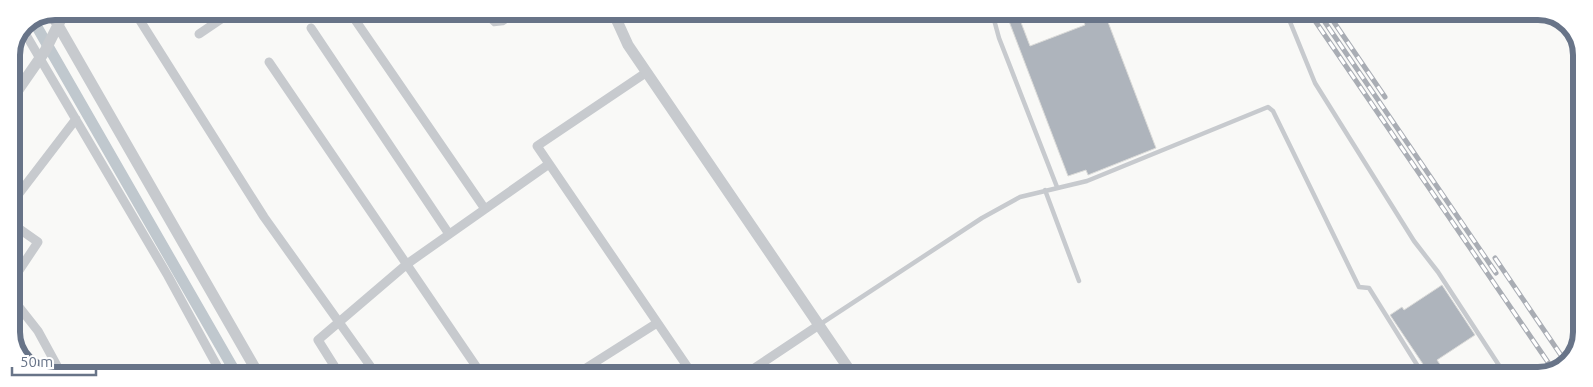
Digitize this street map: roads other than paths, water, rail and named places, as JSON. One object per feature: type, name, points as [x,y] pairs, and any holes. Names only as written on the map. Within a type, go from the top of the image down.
[{"type":"street","points":[[53,20],[56,28],[254,367]]},
{"type":"street","points":[[20,87],[43,54],[60,20]]},
{"type":"street","points":[[140,20],[264,217],[370,367]]},
{"type":"street","points":[[199,34],[220,20]]},
{"type":"street","points":[[355,20],[485,209]]},
{"type":"street","points":[[616,20],[628,45],[848,367]]},
{"type":"street","points":[[311,28],[449,234]]},
{"type":"street","points":[[27,34],[43,54],[76,119],[168,276],[218,367]]},
{"type":"street","points":[[269,62],[477,367]]},
{"type":"street","points":[[647,72],[537,146],[687,367]]},
{"type":"street","points":[[20,192],[76,119]]},
{"type":"street","points":[[335,367],[318,340],[407,264],[550,164]]},
{"type":"street","points":[[20,230],[38,242],[20,269]]},
{"type":"street","points":[[20,308],[38,331],[58,367]]},
{"type":"street","points":[[588,367],[657,323]]},
{"type":"street","points":[[756,367],[819,325]]},
{"type":"lane","points":[[490,20],[494,24],[503,23],[508,20]]},
{"type":"lane","points":[[994,20],[999,38],[1057,186]]},
{"type":"lane","points":[[1289,20],[1315,83],[1414,241],[1438,272],[1500,367]]},
{"type":"lane","points":[[819,325],[982,218],[1020,197],[1057,186],[1087,181],[1268,107],[1273,111],[1290,143],[1359,287],[1369,288],[1418,367]]},
{"type":"lane","points":[[1045,190],[1078,282]]},
{"type":"waterway","points":[[36,25],[232,367]]},
{"type":"railway","points":[[1314,20],[1550,365]]},
{"type":"railway","points":[[1323,20],[1496,273]]},
{"type":"railway","points":[[1332,20],[1385,97]]},
{"type":"railway","points":[[1495,258],[1562,357]]}]
